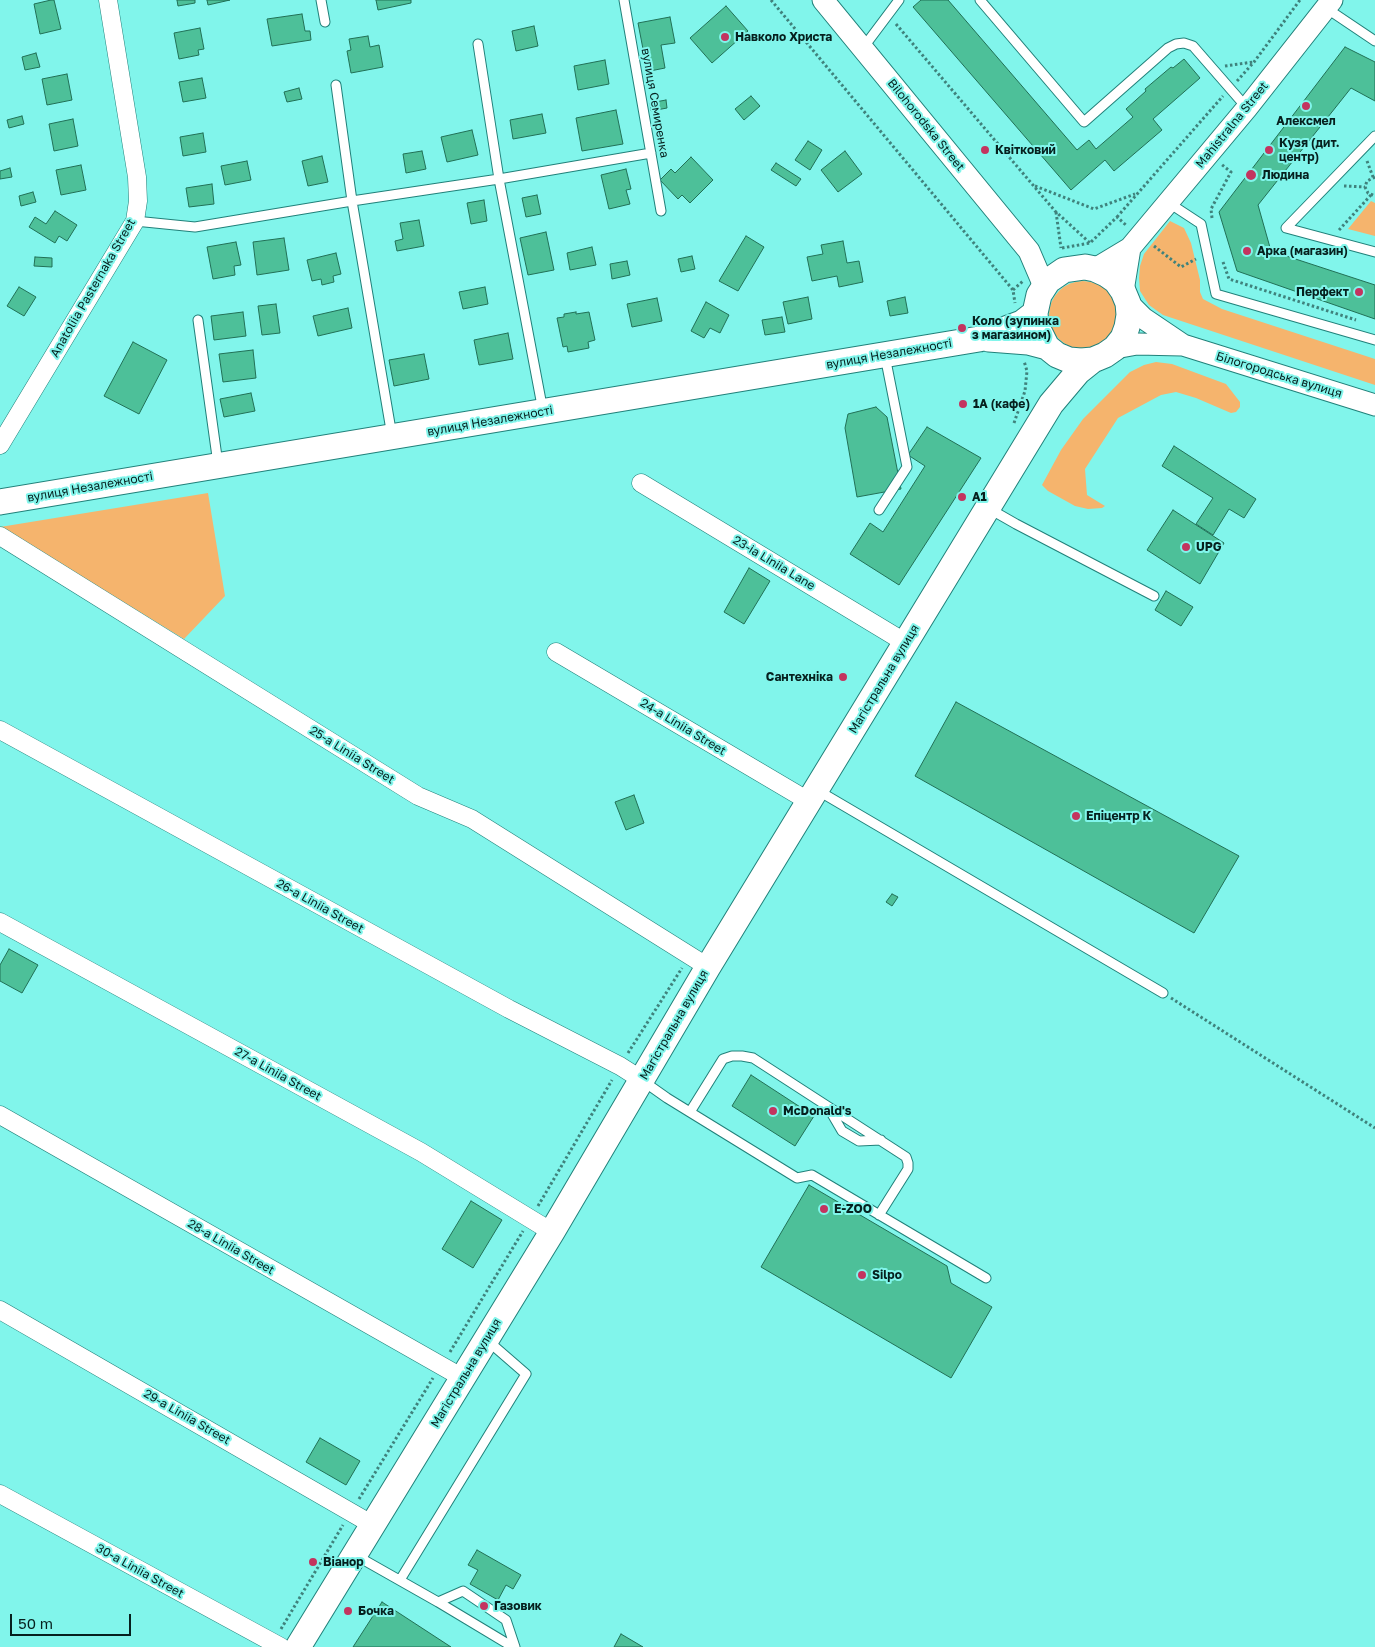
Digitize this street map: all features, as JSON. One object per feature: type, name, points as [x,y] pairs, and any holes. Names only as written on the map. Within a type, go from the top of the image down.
[{"type":"main road","points":[[979,339],[1028,342],[1050,349],[1069,360],[1093,360],[1105,355],[1115,348],[1123,338],[1129,315],[1126,297],[1116,281],[1095,269],[1074,268],[1063,259],[1053,277],[1044,286],[1036,304],[1035,313],[1036,326],[1050,349],[1054,382],[1051,404]]},
{"type":"main road","points":[[979,339],[1022,323],[1035,313]]},
{"type":"main road","name":"вулиця Незалежності","points":[[0,502],[979,339]]},
{"type":"main road","name":"Магістральна вулиця","points":[[298,1647],[552,1232],[642,1080],[699,961],[814,796],[1051,404],[1072,379],[1093,360]]},
{"type":"street","name":"Anatoliia Pasternaka Street","points":[[0,445],[135,221],[138,201],[138,178],[108,0]]},
{"type":"street","name":"Bilohorodska Street","points":[[823,0],[1029,251]]},
{"type":"street","name":"Mahistralna Street","points":[[1130,248],[1247,108],[1329,4]]},
{"type":"street","points":[[1095,269],[1130,248]]},
{"type":"street","points":[[1130,248],[1126,297],[1143,318],[1182,345]]},
{"type":"street","points":[[1029,251],[1063,259]]},
{"type":"street","points":[[1029,251],[1044,286]]},
{"type":"street","points":[[1115,348],[1137,344],[1182,345]]},
{"type":"street","name":"Білогородська вулиця","points":[[1182,345],[1375,405]]},
{"type":"street","name":"23-ia Liniia Lane","points":[[641,483],[906,642]]},
{"type":"street","name":"25-a Liniia Street","points":[[0,536],[418,796],[472,819],[699,961]]},
{"type":"street","name":"24-a Liniia Street","points":[[556,652],[814,796]]},
{"type":"street","name":"26-a Liniia Street","points":[[0,730],[509,1009],[620,1066],[642,1080]]},
{"type":"street","name":"27-a Liniia Street","points":[[0,922],[421,1152],[552,1232]]},
{"type":"street","name":"28-a Liniia Street","points":[[0,1115],[463,1378]]},
{"type":"street","name":"29-a Liniia Street","points":[[0,1310],[373,1525]]},
{"type":"street","name":"30-a Liniia Street","points":[[0,1494],[277,1645]]},
{"type":"lane","points":[[321,0],[325,22]]},
{"type":"lane","name":"вулиця Семиренка","points":[[624,0],[661,211]]},
{"type":"lane","points":[[862,48],[900,0]]},
{"type":"lane","points":[[980,0],[1084,122],[1168,48],[1184,43],[1193,46],[1247,108]]},
{"type":"lane","points":[[1329,4],[1375,41]]},
{"type":"lane","points":[[478,44],[499,179],[543,412]]},
{"type":"lane","points":[[336,85],[352,201],[392,437]]},
{"type":"lane","points":[[1375,136],[1286,228],[1375,252]]},
{"type":"lane","points":[[135,221],[195,227],[651,153]]},
{"type":"lane","points":[[1169,203],[1202,224],[1216,294],[1375,340]]},
{"type":"lane","points":[[198,320],[218,465]]},
{"type":"lane","points":[[879,510],[907,467],[885,355]]},
{"type":"lane","points":[[988,508],[1154,596]]},
{"type":"lane","points":[[814,796],[1163,993]]},
{"type":"lane","points":[[690,1112],[723,1059],[732,1056],[753,1058],[906,1157],[908,1169],[879,1214]]},
{"type":"lane","points":[[642,1080],[797,1178],[812,1175],[986,1278]]},
{"type":"lane","points":[[828,1106],[842,1131],[858,1141],[881,1140]]},
{"type":"lane","points":[[400,1580],[526,1374],[486,1340]]},
{"type":"lane","points":[[355,1555],[514,1647]]},
{"type":"lane","points":[[438,1602],[463,1591],[506,1620],[514,1647]]},
{"type":"path","points":[[771,0],[1013,290]]},
{"type":"path","points":[[1117,217],[1254,62],[1300,0]]},
{"type":"path","points":[[889,15],[1056,210],[1090,243]]},
{"type":"path","points":[[1212,68],[1254,62]]},
{"type":"path","points":[[1330,240],[1373,196],[1366,187],[1367,181],[1375,176]]},
{"type":"path","points":[[1035,186],[1094,209],[1137,194]]},
{"type":"path","points":[[1327,186],[1366,187]]},
{"type":"path","points":[[1056,210],[1063,259]]},
{"type":"path","points":[[1222,257],[1229,279],[1357,320]]},
{"type":"path","points":[[1013,426],[1025,391],[1027,371],[1024,361],[1018,355]]},
{"type":"path","points":[[277,1645],[351,1512],[531,1219],[620,1066],[699,961]]},
{"type":"path","points":[[1163,993],[1375,1128]]},
{"type":"shaded area","points":[[1371,201],[1375,203],[1375,236],[1348,229]]},
{"type":"shaded area","points":[[1170,221],[1184,228],[1191,243],[1203,299],[1222,309],[1375,359],[1375,385],[1163,315],[1149,305],[1140,291],[1140,266],[1144,254]]},
{"type":"shaded area","points":[[1083,281],[1096,284],[1107,291],[1114,302],[1117,315],[1114,328],[1107,339],[1096,346],[1083,349],[1070,346],[1059,339],[1052,328],[1049,315],[1052,302],[1059,291],[1070,284]]},
{"type":"shaded area","points":[[1156,362],[1172,364],[1226,384],[1240,402],[1240,407],[1236,412],[1231,413],[1196,398],[1176,392],[1161,395],[1118,418],[1085,469],[1087,495],[1105,506],[1088,509],[1075,506],[1048,491],[1042,485],[1061,450],[1083,419],[1130,372],[1144,365]]},
{"type":"shaded area","points":[[208,493],[225,596],[184,639],[0,527]]},
{"type":"building","points":[[54,0],[61,29],[40,34],[34,4]]},
{"type":"building","points":[[177,0],[195,0],[195,3],[178,6]]},
{"type":"building","points":[[207,0],[230,0],[208,5]]},
{"type":"building","points":[[376,0],[411,0],[411,3],[378,10]]},
{"type":"building","points":[[921,0],[948,0],[1077,150],[1089,140],[1096,149],[1133,117],[1126,109],[1146,91],[1145,89],[1171,67],[1173,68],[1184,59],[1200,78],[1153,119],[1162,130],[1114,171],[1105,160],[1071,190],[913,7]]},
{"type":"building","points":[[726,6],[748,31],[712,63],[690,38]]},
{"type":"building","points":[[302,14],[305,31],[310,31],[311,40],[272,46],[267,19]]},
{"type":"building","points":[[670,17],[675,43],[661,45],[665,68],[650,71],[646,48],[643,49],[638,23]]},
{"type":"building","points":[[534,26],[538,46],[516,51],[512,31]]},
{"type":"building","points":[[200,28],[204,49],[198,50],[199,55],[179,59],[174,33]]},
{"type":"building","points":[[368,36],[370,47],[379,45],[383,67],[351,73],[347,51],[351,50],[349,39]]},
{"type":"building","points":[[1345,47],[1375,62],[1375,101],[1351,88],[1258,205],[1271,251],[1375,285],[1375,319],[1237,271],[1219,212]]},
{"type":"building","points":[[36,53],[40,67],[25,70],[22,57]]},
{"type":"building","points":[[605,60],[609,84],[578,90],[574,66]]},
{"type":"building","points":[[67,74],[72,100],[47,105],[42,79]]},
{"type":"building","points":[[202,78],[206,98],[183,102],[179,82]]},
{"type":"building","points":[[299,88],[302,99],[287,102],[284,92]]},
{"type":"building","points":[[751,96],[760,106],[744,120],[735,109]]},
{"type":"building","points":[[666,100],[667,108],[651,111],[650,103]]},
{"type":"building","points":[[616,110],[623,144],[582,151],[576,118]]},
{"type":"building","points":[[542,114],[546,133],[513,139],[510,120]]},
{"type":"building","points":[[22,116],[24,124],[9,128],[7,120]]},
{"type":"building","points":[[73,119],[78,146],[54,151],[49,124]]},
{"type":"building","points":[[472,130],[478,155],[447,162],[441,137]]},
{"type":"building","points":[[203,133],[206,152],[183,156],[180,137]]},
{"type":"building","points":[[808,141],[822,150],[810,170],[795,160]]},
{"type":"building","points":[[422,151],[426,169],[406,173],[403,154]]},
{"type":"building","points":[[845,151],[862,174],[838,192],[821,170]]},
{"type":"building","points":[[322,156],[328,182],[308,186],[302,161]]},
{"type":"building","points":[[691,157],[713,180],[690,203],[682,195],[678,199],[660,180],[671,169],[675,173]]},
{"type":"building","points":[[247,161],[251,180],[225,185],[221,166]]},
{"type":"building","points":[[776,163],[801,179],[796,186],[771,170]]},
{"type":"building","points":[[81,165],[86,190],[61,195],[56,170]]},
{"type":"building","points":[[10,168],[12,177],[0,179],[0,171]]},
{"type":"building","points":[[626,169],[631,189],[626,190],[630,204],[609,209],[601,175]]},
{"type":"building","points":[[212,184],[214,204],[189,207],[186,188]]},
{"type":"building","points":[[33,192],[36,202],[21,206],[19,196]]},
{"type":"building","points":[[537,195],[541,214],[526,217],[522,198]]},
{"type":"building","points":[[484,200],[487,221],[471,224],[467,203]]},
{"type":"building","points":[[55,211],[77,225],[67,241],[59,236],[55,243],[29,227],[35,217],[46,224]]},
{"type":"building","points":[[419,220],[424,246],[397,251],[395,241],[403,239],[400,223]]},
{"type":"building","points":[[546,232],[554,270],[528,275],[520,238]]},
{"type":"building","points":[[746,236],[764,247],[738,291],[719,281]]},
{"type":"building","points":[[284,238],[289,270],[257,275],[253,242]]},
{"type":"building","points":[[843,241],[847,263],[859,261],[863,282],[839,287],[837,276],[812,281],[807,257],[823,254],[821,245]]},
{"type":"building","points":[[236,242],[241,265],[234,266],[235,275],[213,279],[207,247]]},
{"type":"building","points":[[592,247],[596,265],[570,270],[567,253]]},
{"type":"building","points":[[336,253],[341,274],[333,276],[334,282],[322,285],[321,279],[312,281],[307,260]]},
{"type":"building","points":[[692,256],[695,269],[681,272],[678,259]]},
{"type":"building","points":[[35,257],[52,258],[52,267],[34,266]]},
{"type":"building","points":[[627,261],[630,275],[612,279],[610,264]]},
{"type":"building","points":[[19,287],[36,297],[24,316],[7,306]]},
{"type":"building","points":[[485,287],[488,304],[463,309],[459,292]]},
{"type":"building","points":[[808,297],[812,319],[788,324],[783,302]]},
{"type":"building","points":[[905,297],[908,313],[890,316],[887,301]]},
{"type":"building","points":[[657,298],[662,321],[632,327],[627,304]]},
{"type":"building","points":[[706,302],[729,315],[720,333],[710,328],[704,338],[691,331]]},
{"type":"building","points":[[276,304],[280,333],[262,335],[258,306]]},
{"type":"building","points":[[348,308],[352,328],[318,336],[313,316]]},
{"type":"building","points":[[243,312],[246,336],[214,340],[211,316]]},
{"type":"building","points":[[576,312],[576,314],[589,312],[595,340],[588,342],[589,348],[568,352],[567,346],[563,347],[557,318],[564,317],[564,314]]},
{"type":"building","points":[[782,317],[785,332],[765,335],[762,320]]},
{"type":"building","points":[[508,333],[513,359],[479,365],[474,340]]},
{"type":"building","points":[[133,342],[167,360],[139,414],[104,396]]},
{"type":"building","points":[[253,350],[256,378],[223,382],[219,354]]},
{"type":"building","points":[[424,354],[429,379],[394,386],[389,360]]},
{"type":"building","points":[[251,393],[255,411],[224,417],[220,399]]},
{"type":"building","points":[[876,407],[887,417],[901,489],[857,497],[845,428],[848,414]]},
{"type":"building","points":[[927,427],[981,458],[899,585],[850,554],[870,523],[883,532],[925,466],[908,455]]},
{"type":"building","points":[[1174,446],[1256,499],[1244,518],[1229,509],[1213,535],[1196,524],[1213,498],[1162,466]]},
{"type":"building","name":"UPG","points":[[1173,510],[1224,543],[1200,584],[1147,550]]},
{"type":"building","points":[[749,568],[770,581],[744,624],[724,612]]},
{"type":"building","points":[[1166,591],[1193,607],[1181,626],[1155,610]]},
{"type":"building","name":"Епіцентр К","points":[[956,702],[1239,856],[1194,933],[915,776]]},
{"type":"building","points":[[634,795],[644,823],[626,830],[615,802]]},
{"type":"building","points":[[892,894],[898,897],[892,906],[886,902]]},
{"type":"building","points":[[9,949],[38,965],[22,993],[0,981],[0,965]]},
{"type":"building","name":"McDonald's","points":[[751,1075],[814,1116],[795,1146],[732,1106]]},
{"type":"building","name":"Silpo","points":[[809,1185],[947,1266],[951,1283],[992,1307],[951,1378],[761,1267]]},
{"type":"building","points":[[471,1201],[502,1220],[473,1268],[442,1249]]},
{"type":"building","points":[[320,1438],[360,1461],[346,1485],[306,1462]]},
{"type":"building","points":[[477,1550],[521,1575],[513,1589],[506,1585],[498,1600],[470,1584],[478,1570],[468,1565]]},
{"type":"building","points":[[382,1602],[451,1647],[353,1647]]},
{"type":"building","points":[[621,1634],[643,1647],[614,1647]]},
{"type":"place","name":"Навколо Христа","points":[[725,37]]},
{"type":"place","name":"Алексмел","points":[[1306,106]]},
{"type":"place","name":"Квітковий","points":[[985,150]]},
{"type":"place","name":"Кузя (дит. центр)","points":[[1269,150]]},
{"type":"place","name":"Людина","points":[[1251,175]]},
{"type":"place","name":"Арка (магазин)","points":[[1247,251]]},
{"type":"place","name":"Перфект","points":[[1359,292]]},
{"type":"place","name":"Коло (зупинка з магазином)","points":[[962,328]]},
{"type":"place","name":"1А (кафе)","points":[[963,404]]},
{"type":"place","name":"А1","points":[[962,497]]},
{"type":"place","name":"UPG","points":[[1186,547]]},
{"type":"place","name":"Сантехніка","points":[[843,677]]},
{"type":"place","name":"Епіцентр К","points":[[1076,816]]},
{"type":"place","name":"McDonald's","points":[[773,1111]]},
{"type":"place","name":"E-ZOO","points":[[824,1209]]},
{"type":"place","name":"Silpo","points":[[862,1275]]},
{"type":"place","name":"Віанор","points":[[313,1562]]},
{"type":"place","name":"Газовик","points":[[484,1606]]},
{"type":"place","name":"Бочка","points":[[348,1611]]}]
